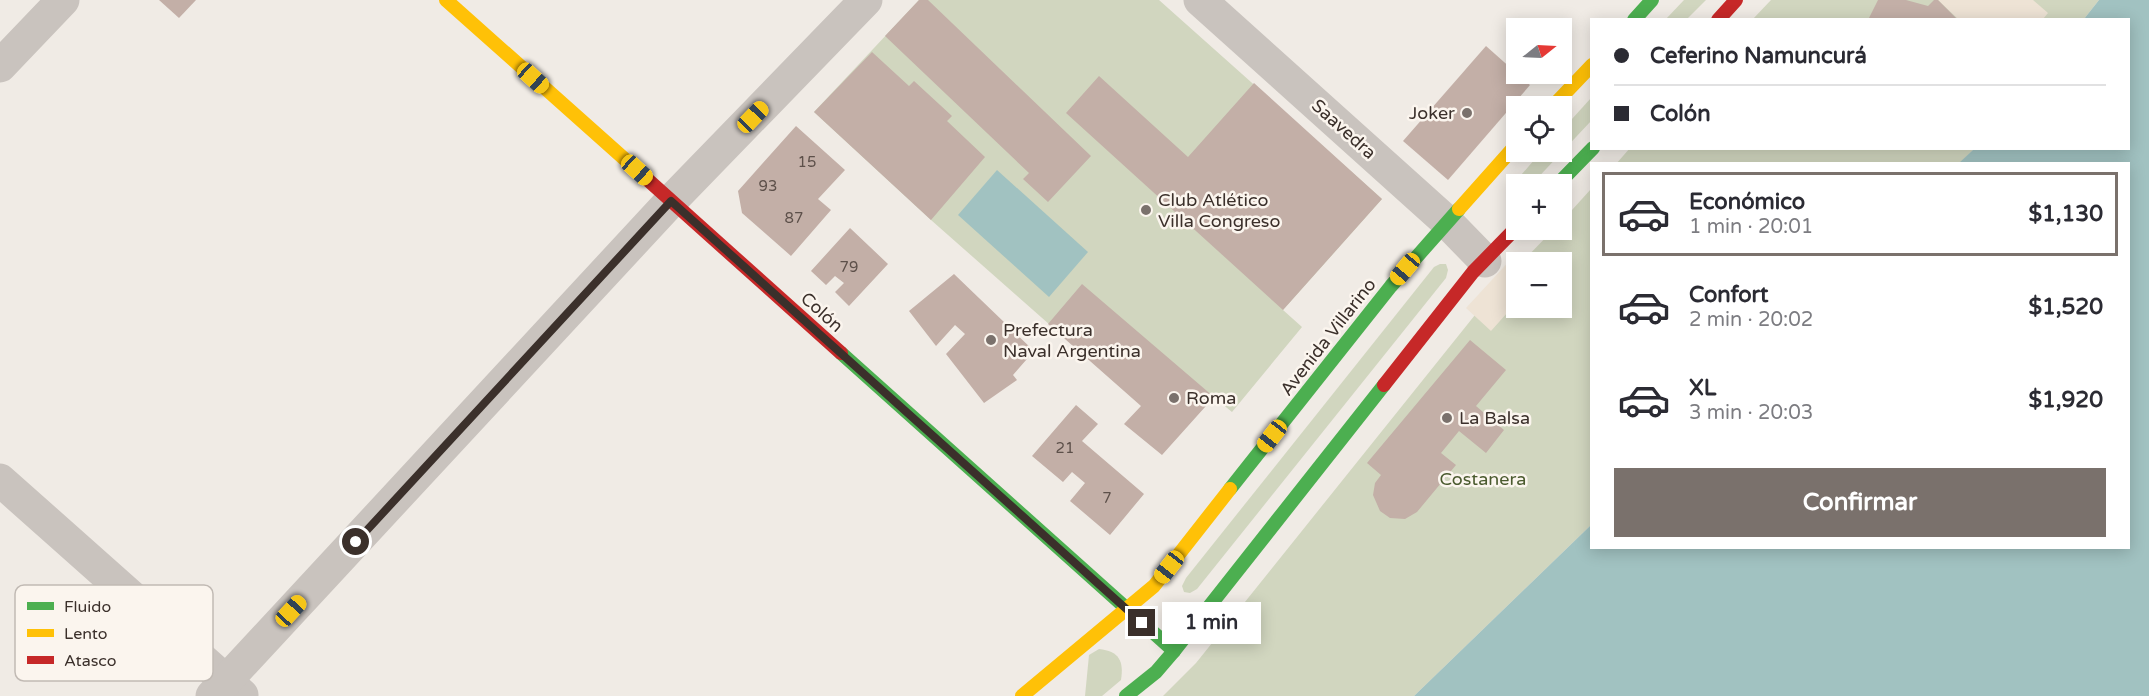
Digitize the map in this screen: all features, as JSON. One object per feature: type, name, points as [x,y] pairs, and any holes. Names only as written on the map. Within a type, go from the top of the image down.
[{"type":"main road","name":"Colón","points":[[447,0],[1174,651]]},
{"type":"main road","points":[[1636,18],[1652,0]]},
{"type":"main road","points":[[1720,18],[1736,0]]},
{"type":"main road","points":[[1563,96],[1590,67]]},
{"type":"main road","points":[[1568,174],[1591,150]]},
{"type":"main road","name":"Avenida Villarino","points":[[1022,696],[1154,586],[1391,286],[1446,221],[1506,156]]},
{"type":"main road","points":[[1126,696],[1156,672],[1174,651],[1485,261],[1506,239]]},
{"type":"street","points":[[0,66],[63,0]]},
{"type":"street","points":[[213,678],[227,691],[671,201],[866,0]]},
{"type":"street","name":"Saavedra","points":[[1200,0],[1446,221],[1485,261]]},
{"type":"street","points":[[0,480],[113,585]]},
{"type":"green space","name":"Club Atlético Villa Congreso","points":[[919,0],[1159,0],[1382,199],[1283,310],[1302,327],[1232,412],[1167,359],[1134,399],[931,220],[814,112]]},
{"type":"green space","points":[[1684,0],[1706,0],[1688,18],[1667,18]]},
{"type":"green space","points":[[1771,0],[2099,0],[2085,18],[1754,18]]},
{"type":"green space","points":[[1590,99],[1590,122],[1572,141],[1572,119]]},
{"type":"green space","points":[[1628,150],[1973,150],[1961,162],[1618,162]]},
{"type":"green space","points":[[1532,162],[1553,162],[1541,174],[1522,174]]},
{"type":"green space","name":"Costanera","points":[[1590,190],[1590,526],[1414,696],[1163,696],[1196,663],[1506,279],[1506,318],[1572,318],[1572,252],[1532,252],[1543,240],[1572,240],[1572,210]]},
{"type":"green space","points":[[1446,264],[1448,270],[1446,278],[1197,589],[1190,593],[1184,592],[1182,586],[1186,578],[1434,267]]},
{"type":"green space","points":[[1099,649],[1111,652],[1119,658],[1122,667],[1121,680],[1102,696],[1085,696],[1089,655]]},
{"type":"shaded area","points":[[1938,0],[2033,0],[2048,13],[2044,18],[1957,18]]},
{"type":"shaded area","points":[[1506,265],[1506,314],[1491,331],[1466,308]]},
{"type":"water","points":[[2099,0],[2149,0],[2149,696],[1414,696],[1590,526],[1590,549],[2130,549],[2130,162],[1960,162],[1973,150],[2130,150],[2130,18],[2085,18]]},
{"type":"water","points":[[997,170],[1088,252],[1049,297],[958,215]]},
{"type":"building","points":[[159,0],[196,0],[179,18]]},
{"type":"building","points":[[919,0],[928,0],[1091,156],[1048,202],[1023,179],[1029,173],[885,36]]},
{"type":"building","points":[[1878,0],[1906,0],[1928,6],[1934,0],[1938,0],[1956,18],[1869,18]]},
{"type":"building","name":"Joker","points":[[1486,46],[1506,64],[1506,84],[1530,85],[1521,96],[1506,96],[1506,113],[1448,180],[1403,141]]},
{"type":"building","points":[[872,52],[909,86],[914,81],[952,116],[947,121],[985,157],[931,220],[814,112]]},
{"type":"building","points":[[1099,76],[1188,157],[1254,83],[1382,199],[1283,310],[1066,113]]},
{"type":"building","points":[[796,126],[845,170],[818,199],[831,210],[791,256],[742,213],[738,191]]},
{"type":"building","points":[[850,228],[888,264],[849,306],[835,292],[844,283],[835,276],[826,285],[811,271]]},
{"type":"building","name":"Prefectura Naval Argentina","points":[[954,274],[1034,351],[1013,375],[1017,380],[984,403],[946,354],[965,334],[955,325],[936,346],[909,311]]},
{"type":"building","points":[[1082,284],[1214,397],[1162,455],[1124,424],[1141,406],[1048,324]]},
{"type":"building","name":"La Balsa","points":[[1470,340],[1506,370],[1476,406],[1504,430],[1486,453],[1459,431],[1441,453],[1456,465],[1417,512],[1405,519],[1390,518],[1380,511],[1373,495],[1375,483],[1381,475],[1367,463]]},
{"type":"building","points":[[1076,405],[1098,424],[1082,441],[1144,494],[1110,535],[1070,501],[1085,483],[1072,472],[1063,482],[1032,456]]},
{"type":"traffic: fast","points":[[1636,18],[1652,0]]},
{"type":"traffic: fast","points":[[1568,174],[1591,150]]},
{"type":"traffic: fast","points":[[1230,489],[1391,286],[1459,209]]},
{"type":"traffic: fast","points":[[841,353],[1174,651]]},
{"type":"traffic: fast","points":[[1126,696],[1156,672],[1174,651],[1384,385]]},
{"type":"traffic: slow","points":[[446,0],[638,171]]},
{"type":"traffic: slow","points":[[1563,96],[1590,67]]},
{"type":"traffic: slow","points":[[1459,209],[1506,156]]},
{"type":"traffic: slow","points":[[1022,696],[1154,586],[1230,489]]},
{"type":"traffic: jam","points":[[1720,18],[1736,0]]},
{"type":"traffic: jam","points":[[638,171],[841,353]]},
{"type":"traffic: jam","points":[[1384,385],[1473,272],[1506,238]]},
{"type":"place","name":"Joker","points":[[1467,113]]},
{"type":"place","name":"Club Atlético Villa Congreso","points":[[1146,210]]},
{"type":"place","name":"Prefectura Naval Argentina","points":[[991,340]]},
{"type":"place","name":"Roma","points":[[1174,398]]},
{"type":"place","name":"La Balsa","points":[[1447,418]]},
{"type":"route","points":[[356,542],[671,201],[1142,623]]}]
